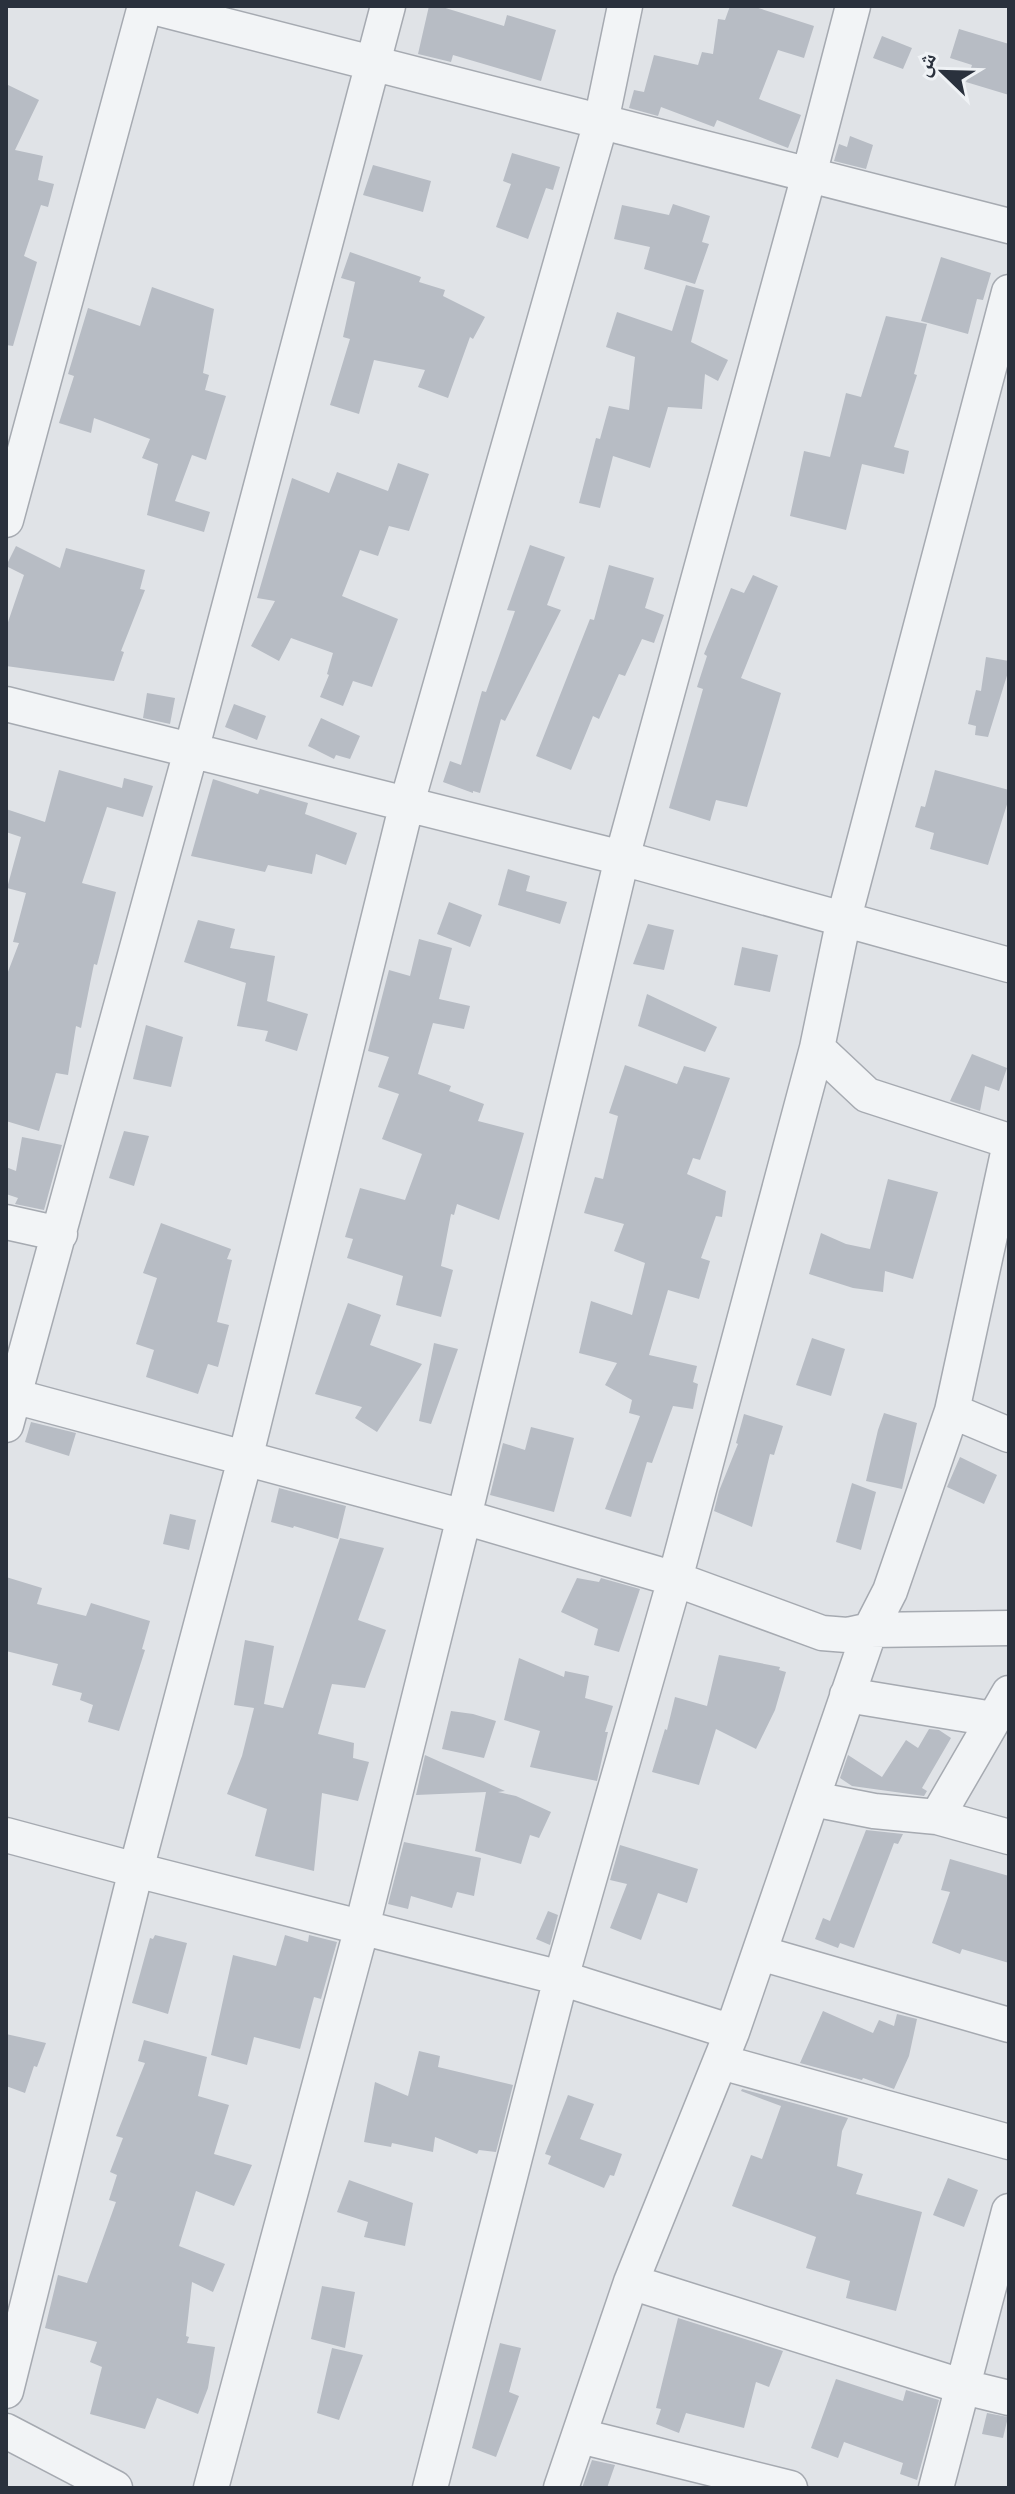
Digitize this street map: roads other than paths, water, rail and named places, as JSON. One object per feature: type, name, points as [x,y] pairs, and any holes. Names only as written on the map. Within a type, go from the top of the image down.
[{"type":"street","points":[[388,6],[191,751],[60,1234],[9,1405],[245,1459],[464,1517],[675,1579],[822,1633],[847,1635],[870,1630],[1009,1628]]},
{"type":"street","points":[[6,2391],[136,1870],[245,1459],[407,803],[601,122],[625,6]]},
{"type":"street","points":[[211,2488],[362,1927],[622,858],[853,6]]},
{"type":"street","points":[[6,520],[158,7],[1009,226]]},
{"type":"street","points":[[430,2488],[561,1978],[675,1579],[817,1048],[844,918],[1009,292]]},
{"type":"street","points":[[6,704],[622,858],[1009,965]]},
{"type":"street","points":[[817,1048],[867,1095],[1009,1141]]},
{"type":"street","points":[[561,2488],[631,2282],[726,2047],[870,1630],[890,1591],[952,1411],[1009,1148]]},
{"type":"street","points":[[6,1222],[60,1234]]},
{"type":"street","points":[[952,1411],[1009,1435]]},
{"type":"street","points":[[847,1695],[1004,1707],[937,1817]]},
{"type":"street","points":[[813,1799],[874,1811],[937,1817],[1009,1837]]},
{"type":"street","points":[[6,1835],[561,1978],[726,2047],[1009,2142]]},
{"type":"street","points":[[760,1953],[1009,2025]]},
{"type":"street","points":[[936,2488],[1009,2211]]},
{"type":"street","points":[[631,2282],[964,2387],[1009,2398]]},
{"type":"street","points":[[6,2431],[74,2479],[115,2488]]},
{"type":"street","points":[[580,2436],[790,2488]]}]
